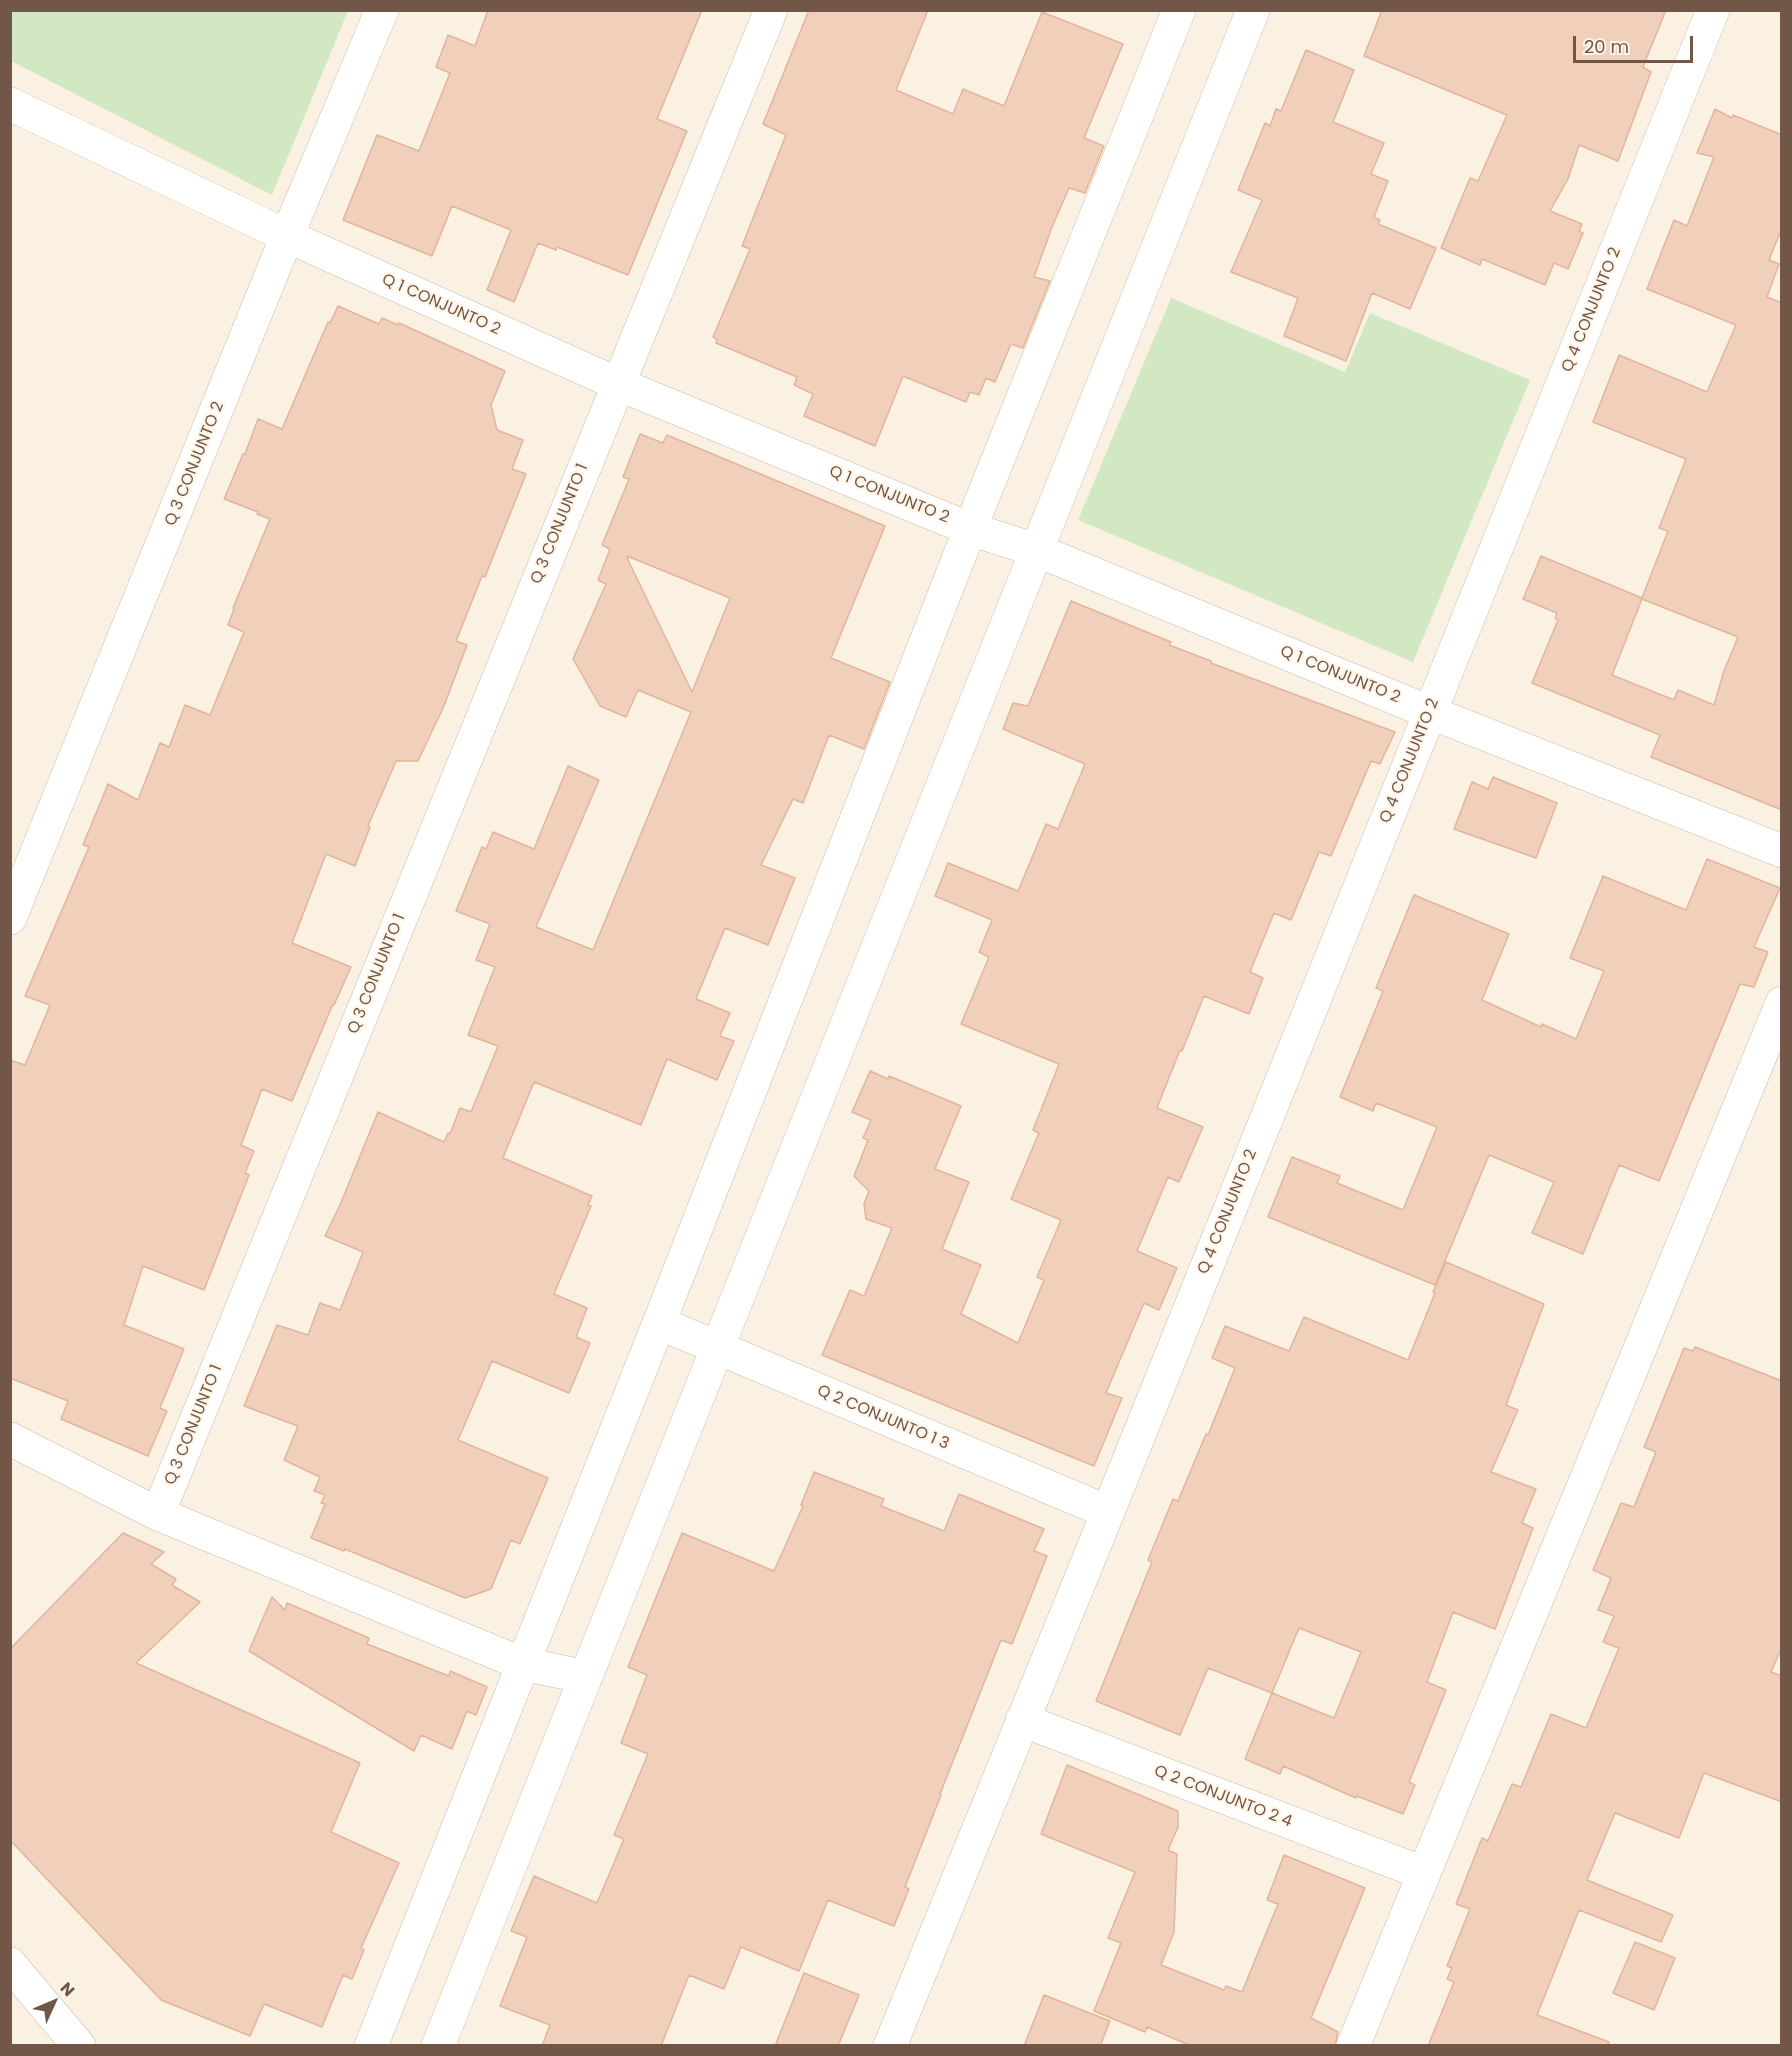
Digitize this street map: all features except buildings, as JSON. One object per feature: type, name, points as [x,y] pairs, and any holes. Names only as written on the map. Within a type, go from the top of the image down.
[{"type":"street","name":"Q 3 CONJUNTO 2","points":[[10,918],[287,237],[382,10]]},
{"type":"street","name":"Q 3 CONJUNTO 1","points":[[158,1514],[771,10]]},
{"type":"street","points":[[371,2046],[659,1323],[970,529],[1179,10]]},
{"type":"street","points":[[438,2046],[1253,10]]},
{"type":"street","name":"Q 4 CONJUNTO 2","points":[[890,2046],[1108,1512],[1713,10]]},
{"type":"street","name":"Q 1 CONJUNTO 2","points":[[10,104],[287,237],[618,384],[970,529],[1036,550],[1429,712],[1782,851]]},
{"type":"street","points":[[1353,2046],[1782,1003]]},
{"type":"street","name":"Q 2 CONJUNTO 1 3","points":[[659,1323],[1108,1512]]},
{"type":"street","points":[[10,1439],[158,1514],[523,1664],[586,1677]]},
{"type":"street","name":"Q 2 CONJUNTO 2 4","points":[[1022,1720],[1423,1874]]},
{"type":"street","points":[[10,1964],[79,2046]]},
{"type":"green space","points":[[10,11],[348,11],[272,195],[11,61]]},
{"type":"green space","points":[[1171,298],[1345,372],[1370,313],[1530,380],[1413,662],[1078,520]]}]
